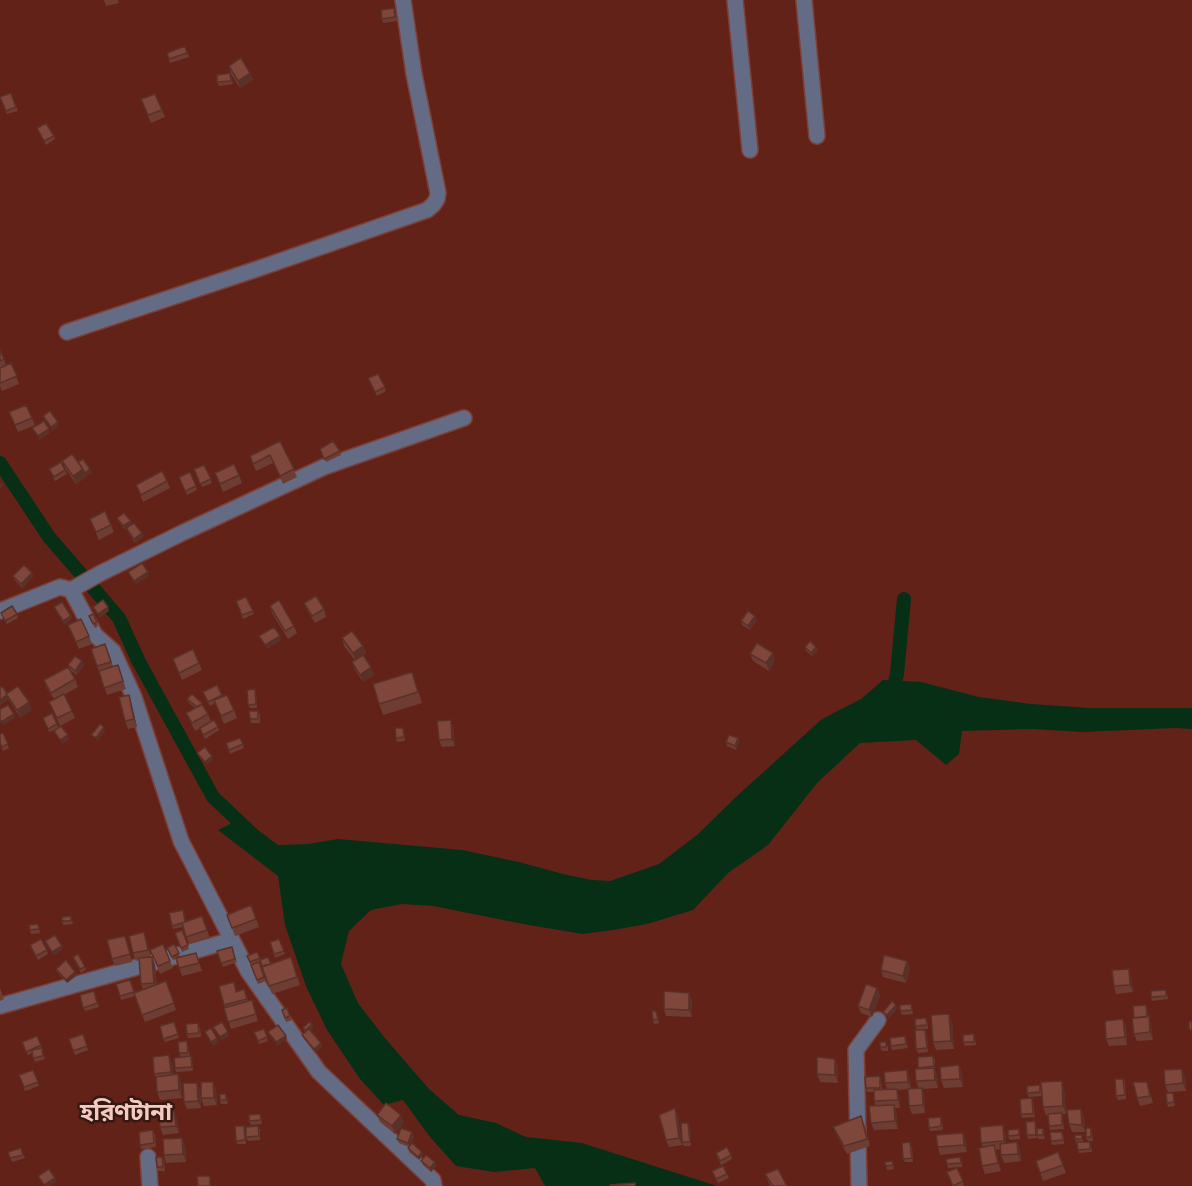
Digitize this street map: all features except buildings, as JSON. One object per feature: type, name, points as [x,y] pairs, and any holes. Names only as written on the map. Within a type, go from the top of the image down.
[{"type":"street","points":[[67,332],[428,210],[437,200],[438,193],[414,74],[403,0]]},
{"type":"street","points":[[735,0],[750,150]]},
{"type":"street","points":[[804,0],[817,136]]},
{"type":"street","points":[[70,590],[182,533],[324,467],[464,418]]},
{"type":"street","points":[[0,611],[60,586],[70,590],[95,635],[113,651],[134,697],[181,841],[248,971],[319,1072],[434,1180],[435,1186]]},
{"type":"street","points":[[0,1006],[232,940]]},
{"type":"street","points":[[860,1186],[856,1050],[878,1020]]},
{"type":"street","points":[[148,1157],[150,1186]]},
{"type":"shaded area","points":[[883,680],[921,682],[979,697],[1031,704],[1090,708],[1192,708],[1192,729],[1084,732],[1031,729],[962,731],[959,754],[946,765],[916,740],[860,743],[817,783],[768,845],[728,873],[693,910],[647,924],[582,934],[433,906],[402,904],[371,910],[349,931],[341,964],[358,1003],[429,1089],[459,1115],[496,1123],[526,1137],[582,1143],[717,1186],[545,1186],[535,1168],[494,1172],[456,1166],[430,1137],[403,1100],[384,1105],[360,1079],[327,1030],[306,986],[285,925],[278,876],[218,830],[242,818],[278,845],[308,844],[338,839],[462,850],[563,874],[610,881],[659,864],[697,835],[822,719],[861,699]]},
{"type":"waterway","points":[[0,463],[49,537],[119,618],[139,662],[213,797],[251,833]]},
{"type":"waterway","points":[[891,698],[897,674],[904,599]]},
{"type":"district","name":"হরিণটানা","points":[[126,1114]]}]
